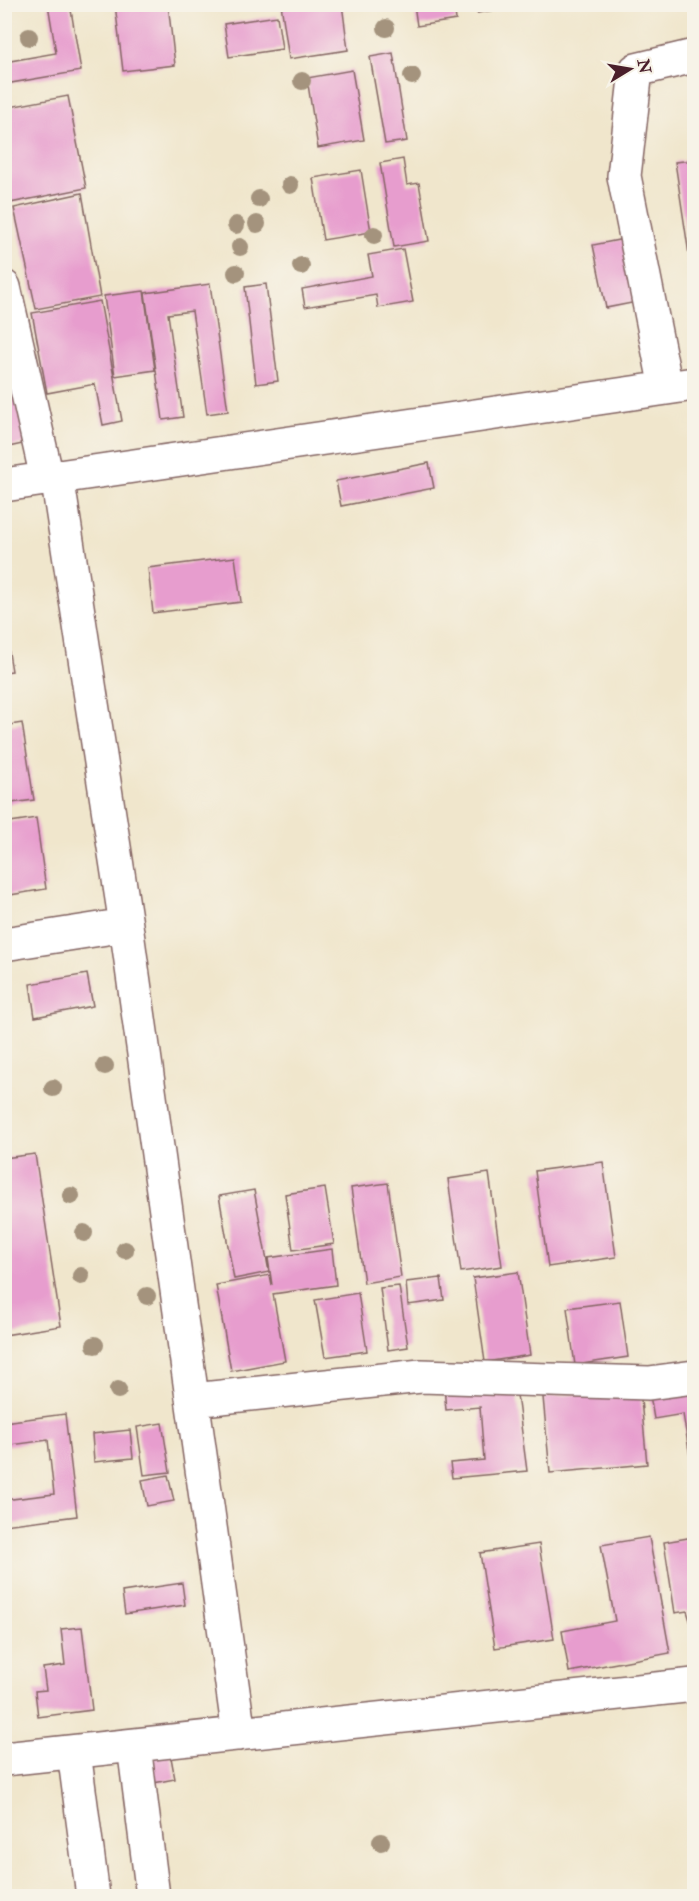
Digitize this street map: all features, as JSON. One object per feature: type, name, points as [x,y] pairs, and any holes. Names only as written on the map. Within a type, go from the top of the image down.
[{"type":"street","points":[[4,485],[680,386],[624,176],[636,70],[694,56]]},
{"type":"street","points":[[4,286],[52,477],[126,925],[239,1734]]},
{"type":"street","points":[[4,944],[126,925]]},
{"type":"street","points":[[193,1400],[421,1376],[649,1383],[694,1377]]},
{"type":"street","points":[[4,1759],[694,1685]]},
{"type":"street","points":[[134,1746],[153,1896]]},
{"type":"street","points":[[74,1752],[93,1896]]},
{"type":"building","points":[[48,4],[70,4],[81,71],[5,84],[5,62],[56,53]]},
{"type":"building","points":[[115,4],[168,4],[175,65],[123,71]]},
{"type":"building","points":[[281,4],[342,4],[348,50],[289,59]]},
{"type":"building","points":[[414,4],[454,4],[456,20],[417,26]]},
{"type":"building","points":[[476,4],[511,4],[511,7],[477,13]]},
{"type":"building","points":[[277,16],[282,49],[229,57],[224,24]]},
{"type":"building","points":[[393,53],[407,141],[385,144],[370,57]]},
{"type":"building","points":[[352,70],[364,140],[318,148],[307,78]]},
{"type":"building","points":[[68,96],[86,188],[10,203],[4,177],[4,108]]},
{"type":"building","points":[[403,159],[407,185],[419,183],[429,241],[394,247],[380,163]]},
{"type":"building","points":[[694,160],[694,281],[693,281],[675,162]]},
{"type":"building","points":[[361,170],[371,232],[323,240],[313,178]]},
{"type":"building","points":[[82,193],[100,297],[36,309],[14,208]]},
{"type":"building","points":[[624,239],[637,302],[606,308],[593,245]]},
{"type":"building","points":[[403,249],[413,302],[378,308],[376,295],[305,307],[302,289],[372,276],[368,255]]},
{"type":"building","points":[[210,284],[228,411],[207,414],[192,311],[168,314],[183,417],[163,420],[145,293]]},
{"type":"building","points":[[266,284],[278,381],[256,384],[245,287]]},
{"type":"building","points":[[144,291],[155,370],[115,376],[104,296]]},
{"type":"building","points":[[100,301],[122,421],[103,425],[95,384],[47,393],[32,313]]},
{"type":"building","points":[[10,370],[27,443],[4,448],[4,372]]},
{"type":"building","points":[[429,463],[434,488],[341,506],[336,481]]},
{"type":"building","points":[[235,557],[241,602],[153,613],[148,568]]},
{"type":"building","points":[[5,629],[12,671],[5,672]]},
{"type":"building","points":[[22,723],[34,800],[4,804],[4,726]]},
{"type":"building","points":[[36,818],[46,889],[4,896],[4,823]]},
{"type":"building","points":[[87,974],[93,1006],[35,1017],[30,984]]},
{"type":"building","points":[[35,1154],[61,1326],[4,1335],[4,1158]]},
{"type":"building","points":[[603,1162],[616,1257],[548,1267],[535,1171]]},
{"type":"building","points":[[489,1173],[502,1266],[461,1272],[448,1179]]},
{"type":"building","points":[[388,1183],[401,1277],[364,1283],[351,1188]]},
{"type":"building","points":[[325,1188],[334,1244],[293,1250],[285,1194]]},
{"type":"building","points":[[254,1190],[269,1272],[234,1279],[219,1196]]},
{"type":"building","points":[[332,1249],[336,1285],[273,1294],[285,1361],[231,1371],[216,1285],[270,1275],[272,1285],[268,1258]]},
{"type":"building","points":[[518,1272],[530,1355],[485,1362],[473,1278]]},
{"type":"building","points":[[441,1278],[444,1300],[408,1305],[406,1282]]},
{"type":"building","points":[[399,1286],[408,1347],[388,1350],[380,1288]]},
{"type":"building","points":[[358,1293],[367,1351],[325,1357],[315,1300]]},
{"type":"building","points":[[620,1301],[628,1357],[575,1365],[567,1308]]},
{"type":"building","points":[[444,1387],[517,1395],[527,1471],[452,1478],[450,1463],[484,1460],[480,1407],[446,1410]]},
{"type":"building","points":[[694,1388],[693,1475],[683,1414],[654,1419],[650,1395]]},
{"type":"building","points":[[640,1389],[647,1464],[550,1473],[543,1397]]},
{"type":"building","points":[[65,1414],[77,1516],[4,1525],[4,1500],[54,1494],[48,1440],[4,1446],[4,1422]]},
{"type":"building","points":[[162,1423],[170,1472],[144,1475],[137,1427]]},
{"type":"building","points":[[130,1430],[133,1458],[94,1462],[92,1434]]},
{"type":"building","points":[[168,1475],[174,1501],[147,1506],[142,1480]]},
{"type":"building","points":[[649,1537],[670,1653],[569,1672],[562,1631],[615,1621],[601,1545]]},
{"type":"building","points":[[694,1537],[694,1633],[687,1611],[675,1613],[664,1542]]},
{"type":"building","points":[[539,1544],[554,1639],[495,1648],[480,1553]]},
{"type":"building","points":[[182,1583],[185,1605],[125,1614],[122,1592]]},
{"type":"building","points":[[82,1627],[92,1710],[38,1717],[35,1691],[46,1690],[43,1668],[65,1665],[61,1629]]},
{"type":"building","points":[[170,1752],[175,1779],[148,1784],[144,1757]]}]
